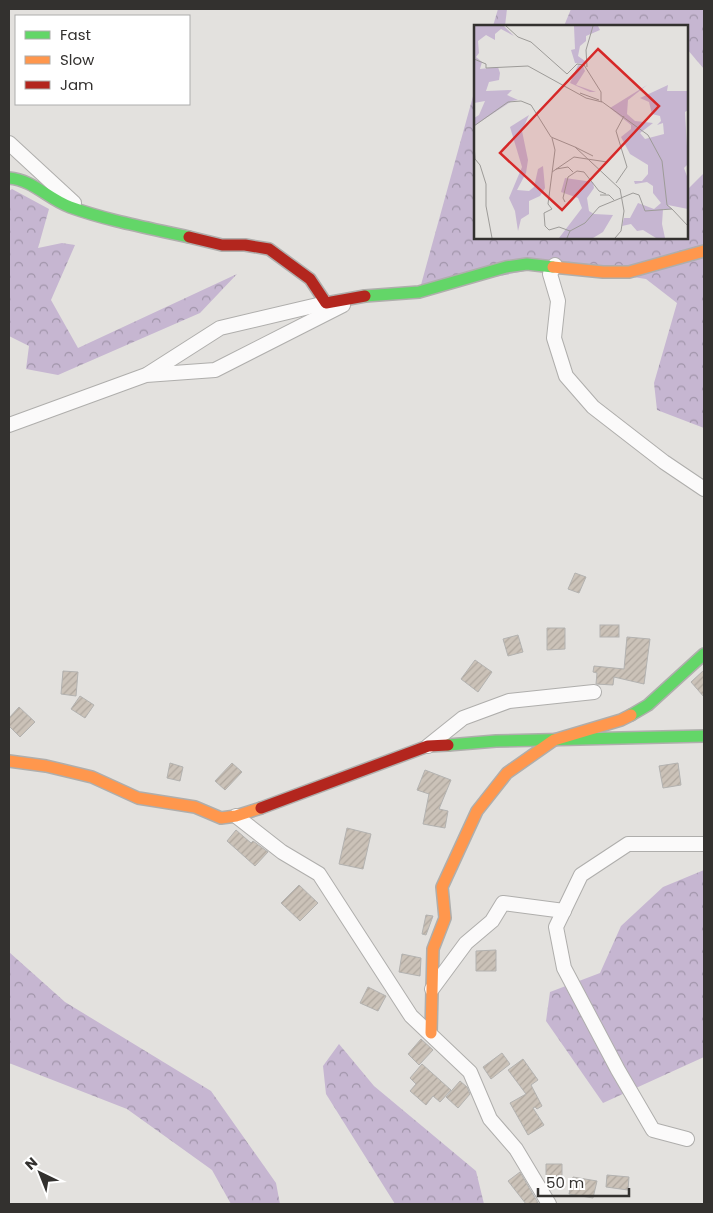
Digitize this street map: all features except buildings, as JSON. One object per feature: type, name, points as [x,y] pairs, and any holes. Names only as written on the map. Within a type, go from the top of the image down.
[{"type":"street","points":[[9,143],[86,215]]},
{"type":"street","points":[[9,178],[22,179],[49,197],[86,215],[214,243],[269,248],[310,279],[326,303]]},
{"type":"street","points":[[9,425],[146,375],[220,328],[359,296],[419,292],[506,266],[527,264],[555,265],[603,272],[629,272],[704,251]]},
{"type":"street","points":[[555,265],[550,274],[558,301],[554,338],[566,376],[593,407],[664,462],[704,489]]},
{"type":"street","points":[[146,375],[215,370],[359,296]]},
{"type":"street","points":[[431,1033],[433,948],[445,918],[442,887],[478,811],[507,773],[554,740],[621,720],[648,705],[704,654]]},
{"type":"street","points":[[9,761],[46,766],[92,777],[138,798],[196,807],[221,818],[236,816],[373,768],[428,746],[463,718],[509,701],[594,692]]},
{"type":"street","points":[[428,746],[704,736]]},
{"type":"street","points":[[236,816],[282,852],[319,874],[412,1016],[470,1072],[490,1119],[516,1149],[549,1204]]},
{"type":"street","points":[[688,1139],[653,1130],[618,1070],[564,968],[556,927],[581,875],[628,844],[704,844]]},
{"type":"street","points":[[432,989],[466,943],[492,922],[503,903],[564,911]]},
{"type":"green space","points":[[498,9],[507,9],[505,25],[493,25]]},
{"type":"green space","points":[[571,9],[704,9],[704,69],[688,50],[688,25],[564,25]]},
{"type":"green space","points":[[474,93],[474,239],[688,239],[688,189],[704,173],[704,428],[657,410],[654,383],[677,303],[646,279],[555,265],[419,292]]},
{"type":"green space","points":[[12,189],[49,209],[38,248],[62,243],[75,245],[51,300],[78,348],[237,274],[200,313],[58,375],[26,369],[29,346],[9,336],[9,191]]},
{"type":"green space","points":[[704,870],[704,1057],[603,1103],[546,1021],[550,992],[600,973],[621,926],[663,887]]},
{"type":"green space","points":[[9,952],[65,1002],[211,1091],[276,1183],[280,1204],[231,1204],[212,1170],[127,1109],[9,1063]]},
{"type":"green space","points":[[339,1044],[374,1086],[476,1171],[484,1204],[395,1204],[326,1094],[323,1066]]},
{"type":"traffic: fast","points":[[9,178],[26,182],[62,204],[85,212],[189,237]]},
{"type":"traffic: fast","points":[[365,296],[419,292],[506,267],[527,264],[553,267]]},
{"type":"traffic: fast","points":[[631,715],[648,705],[704,654]]},
{"type":"traffic: fast","points":[[448,745],[496,741],[704,736]]},
{"type":"traffic: slow","points":[[553,267],[603,272],[629,272],[704,251]]},
{"type":"traffic: slow","points":[[431,1033],[433,949],[445,918],[442,887],[477,811],[507,773],[554,740],[621,720],[631,715]]},
{"type":"traffic: slow","points":[[9,761],[46,766],[92,777],[138,798],[195,807],[221,818],[236,816],[261,808]]},
{"type":"traffic: jam","points":[[189,237],[222,245],[245,245],[269,249],[310,279],[326,303],[365,296]]},
{"type":"traffic: jam","points":[[261,808],[428,746],[448,745]]}]
